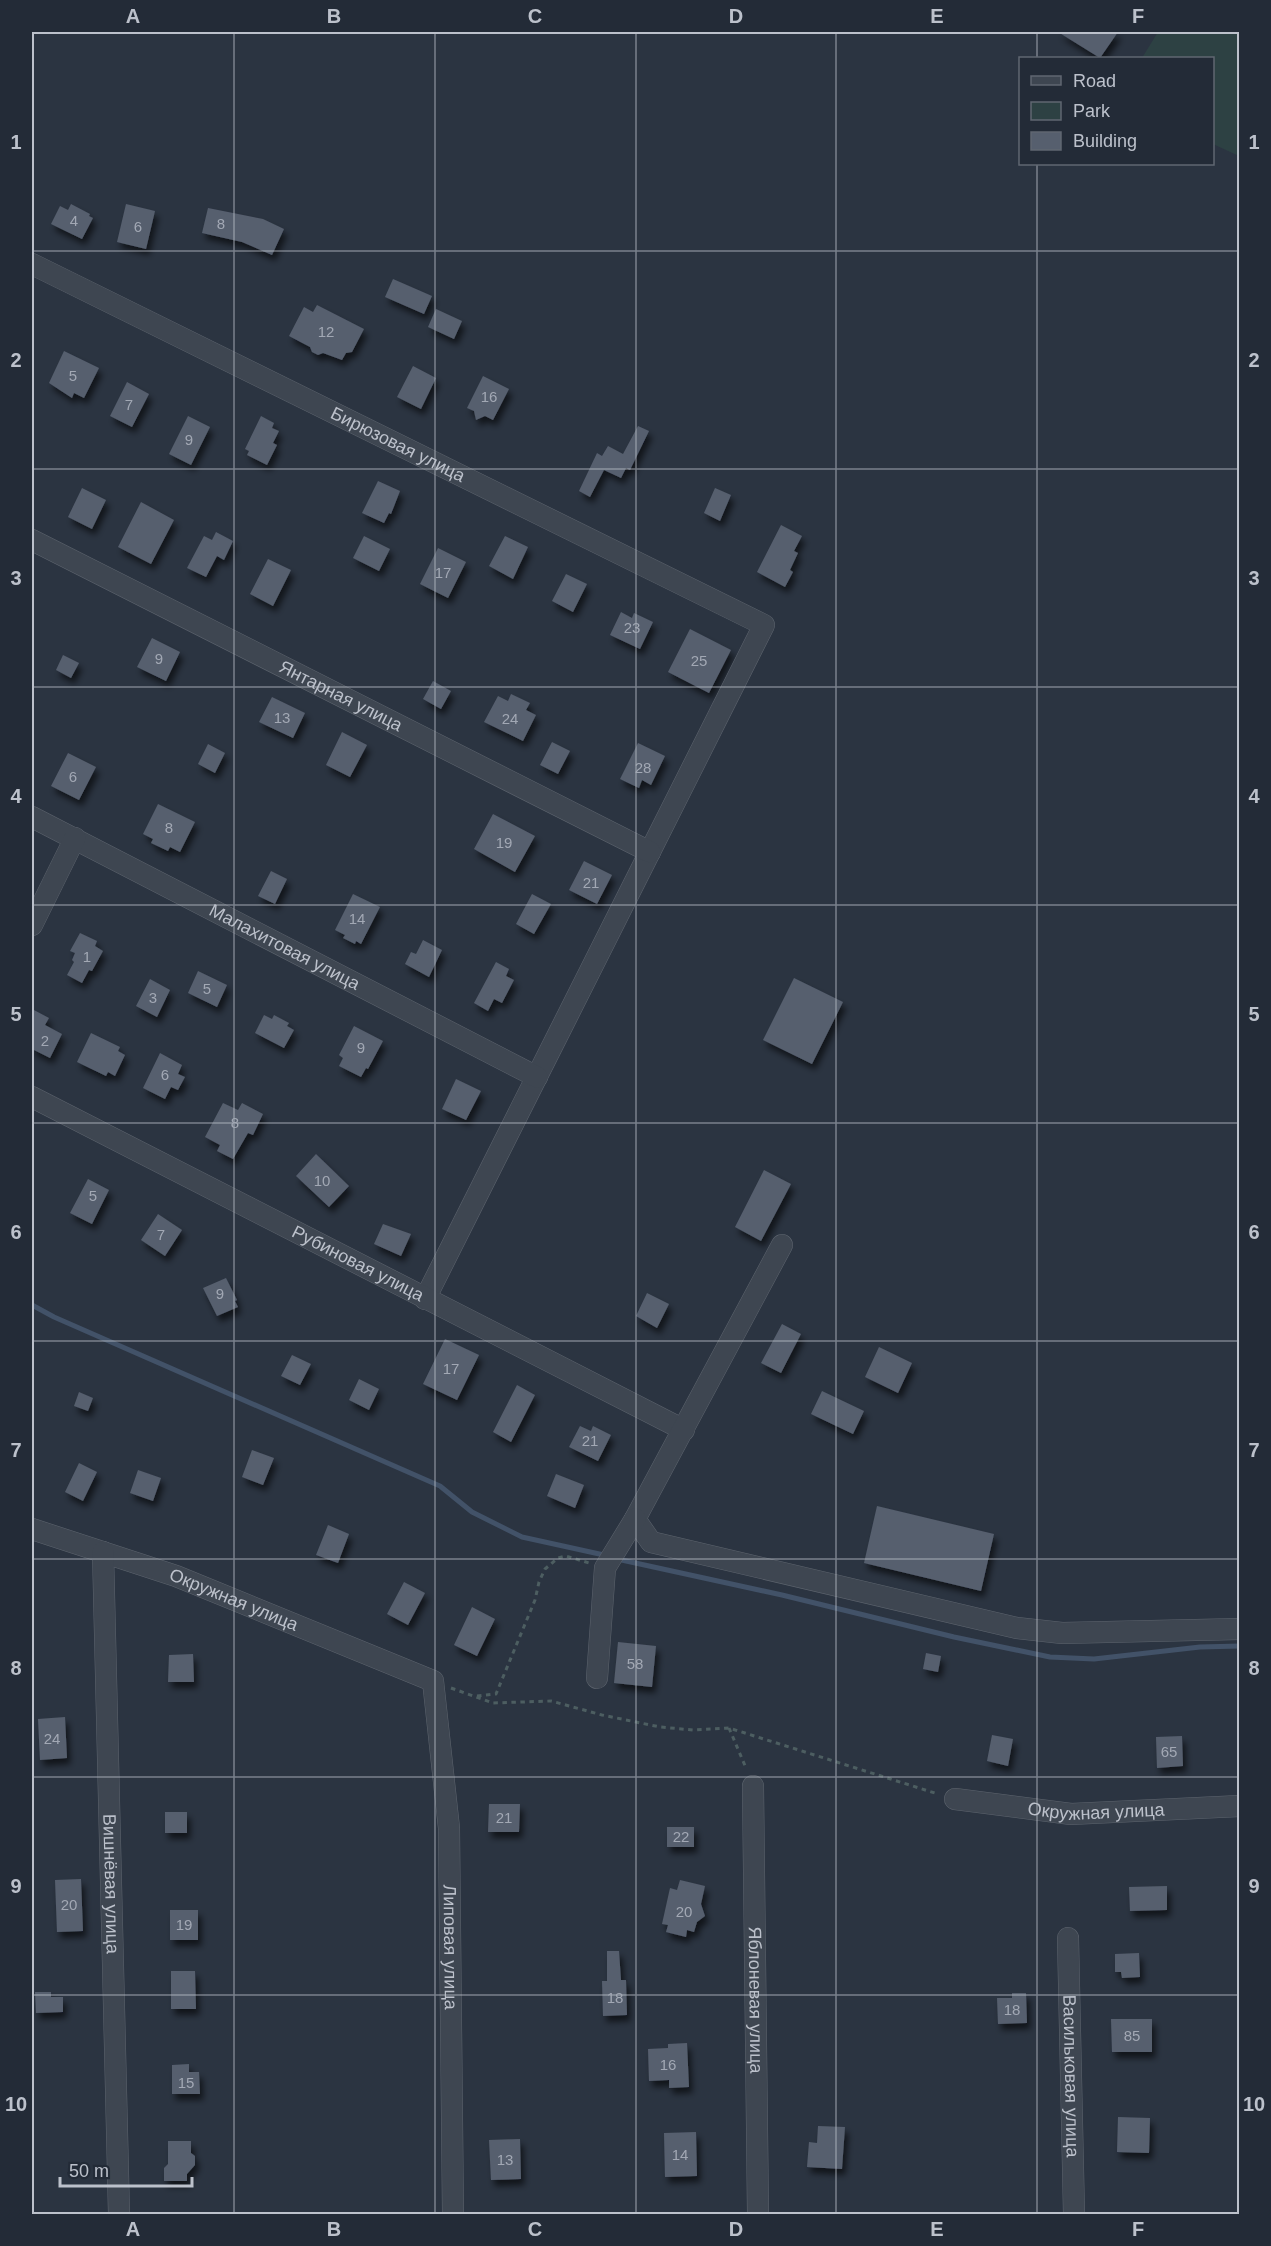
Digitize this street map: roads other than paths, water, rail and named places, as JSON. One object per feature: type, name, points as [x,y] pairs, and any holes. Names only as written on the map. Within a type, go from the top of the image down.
[{"type":"street","name":"Бирюзовая улица","points":[[32,264],[764,626],[650,852]]},
{"type":"street","name":"Янтарная улица","points":[[32,540],[650,852]]},
{"type":"street","name":"Малахитовая улица","points":[[32,817],[537,1077]]},
{"type":"street","points":[[32,925],[75,838]]},
{"type":"street","points":[[425,1299],[650,852]]},
{"type":"street","name":"Рубиновая улица","points":[[32,1098],[684,1430]]},
{"type":"street","points":[[597,1678],[604,1568],[684,1430],[782,1245]]},
{"type":"street","points":[[635,1518],[651,1542],[1017,1628],[1062,1633],[1237,1622]]},
{"type":"street","name":"Окружная улица","points":[[32,1529],[176,1576],[433,1681]]},
{"type":"street","name":"Вишнёвая улица","points":[[103,1552],[119,2214]]},
{"type":"street","name":"Липовая улица","points":[[433,1681],[449,1828],[453,2214]]},
{"type":"street","name":"Яблоневая улица","points":[[753,1786],[758,2214]]},
{"type":"street","name":"Окружная улица","points":[[954,1799],[1071,1814],[1239,1806]]},
{"type":"street","name":"Васильковая улица","points":[[1068,1938],[1074,2214]]},
{"type":"waterway","points":[[32,1305],[54,1317],[440,1486],[472,1512],[522,1537],[604,1555]]},
{"type":"waterway","points":[[617,1559],[1050,1657],[1094,1659],[1200,1647],[1240,1646]]}]
